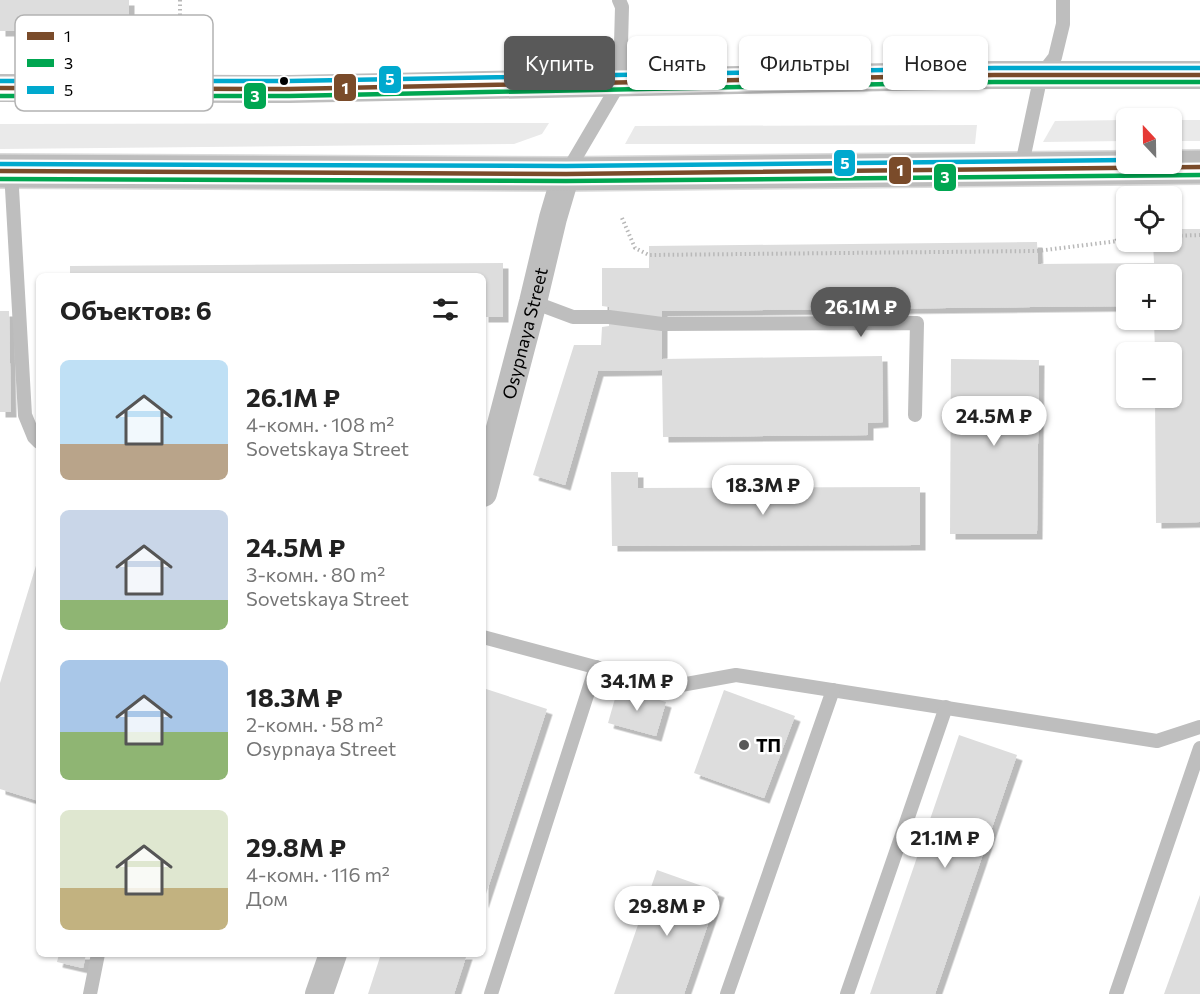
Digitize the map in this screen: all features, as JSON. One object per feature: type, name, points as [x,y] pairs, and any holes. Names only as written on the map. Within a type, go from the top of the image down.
[{"type":"main road","points":[[5,171],[566,174],[1200,167]]},
{"type":"street","points":[[213,89],[1041,75],[1200,75]]},
{"type":"street","points":[[0,88],[15,88]]},
{"type":"street","name":"Osypnaya Street","points":[[486,482],[566,174]]},
{"type":"street","points":[[319,994],[332,957]]},
{"type":"lane","points":[[566,174],[620,82],[622,7],[619,0]]},
{"type":"lane","points":[[1021,169],[1041,75],[1055,57],[1063,24],[1063,0]]},
{"type":"lane","points":[[5,171],[25,415],[36,439]]},
{"type":"lane","points":[[533,302],[573,317],[609,317],[662,324],[917,323],[915,415]]},
{"type":"lane","points":[[486,638],[670,687],[736,675],[1157,741],[1200,727]]},
{"type":"lane","points":[[491,994],[596,667]]},
{"type":"lane","points":[[727,994],[833,690]]},
{"type":"lane","points":[[847,994],[946,708]]},
{"type":"lane","points":[[1116,994],[1200,748]]},
{"type":"lane","points":[[90,994],[97,957]]},
{"type":"path","points":[[622,218],[635,248],[649,255],[1037,250],[1116,241]]},
{"type":"path","points":[[1182,236],[1200,236]]},
{"type":"shaded area","points":[[1116,120],[1116,141],[1043,142],[1055,121]]},
{"type":"shaded area","points":[[1182,120],[1200,120],[1200,141],[1182,141]]},
{"type":"shaded area","points":[[549,123],[542,134],[514,144],[0,149],[0,124]]},
{"type":"shaded area","points":[[977,125],[975,144],[625,144],[635,126]]},
{"type":"building","points":[[0,0],[129,0],[129,15],[15,15],[15,31],[0,31]]},
{"type":"building","points":[[1182,229],[1200,229],[1200,522],[1156,523],[1155,408],[1182,408],[1182,342],[1155,342],[1154,330],[1182,330],[1182,264],[1116,264],[1116,306],[662,311],[662,359],[882,356],[883,422],[868,423],[868,435],[663,437],[662,370],[598,371],[565,485],[533,475],[574,345],[601,345],[602,327],[609,326],[609,307],[602,306],[602,268],[649,268],[649,246],[1037,242],[1038,264],[1154,263],[1153,252],[1182,252]]},
{"type":"building","points":[[503,263],[503,317],[486,317],[486,273],[70,273],[70,266]]},
{"type":"building","points":[[0,311],[9,311],[11,412],[0,412]]},
{"type":"building","points":[[951,359],[1039,360],[1037,534],[950,534]]},
{"type":"building","points":[[611,472],[638,472],[638,488],[920,487],[920,545],[612,546]]},
{"type":"building","points":[[36,566],[36,800],[0,789],[0,683]]},
{"type":"building","points":[[618,688],[666,702],[656,736],[608,723]]},
{"type":"building","points":[[486,689],[547,709],[486,894]]},
{"type":"building","name":"ТП","points":[[724,690],[795,716],[764,798],[694,773]]},
{"type":"building","points":[[959,735],[1017,755],[935,994],[870,994]]},
{"type":"building","points":[[657,870],[719,892],[684,994],[614,994]]},
{"type":"building","points":[[1200,895],[1200,994],[1164,994]]},
{"type":"building","points":[[58,957],[85,957],[83,968],[57,962]]},
{"type":"building","points":[[380,957],[466,957],[454,994],[368,994]]},
{"type":"transit line","name":"5","points":[[213,81],[994,68],[1200,68]]},
{"type":"transit line","name":"1","points":[[213,89],[994,75],[1200,75]]},
{"type":"transit line","name":"5","points":[[0,81],[15,81]]},
{"type":"transit line","name":"3","points":[[213,96],[994,82],[1200,82]]},
{"type":"transit line","name":"1","points":[[0,88],[15,88]]},
{"type":"transit line","name":"3","points":[[0,96],[15,96]]},
{"type":"transit line","name":"5","points":[[0,164],[566,166],[1116,160]]},
{"type":"transit line","name":"1","points":[[0,171],[566,174],[1200,167]]},
{"type":"transit line","name":"3","points":[[0,179],[566,181],[1200,175]]},
{"type":"place","name":"ТП","points":[[744,745]]}]
